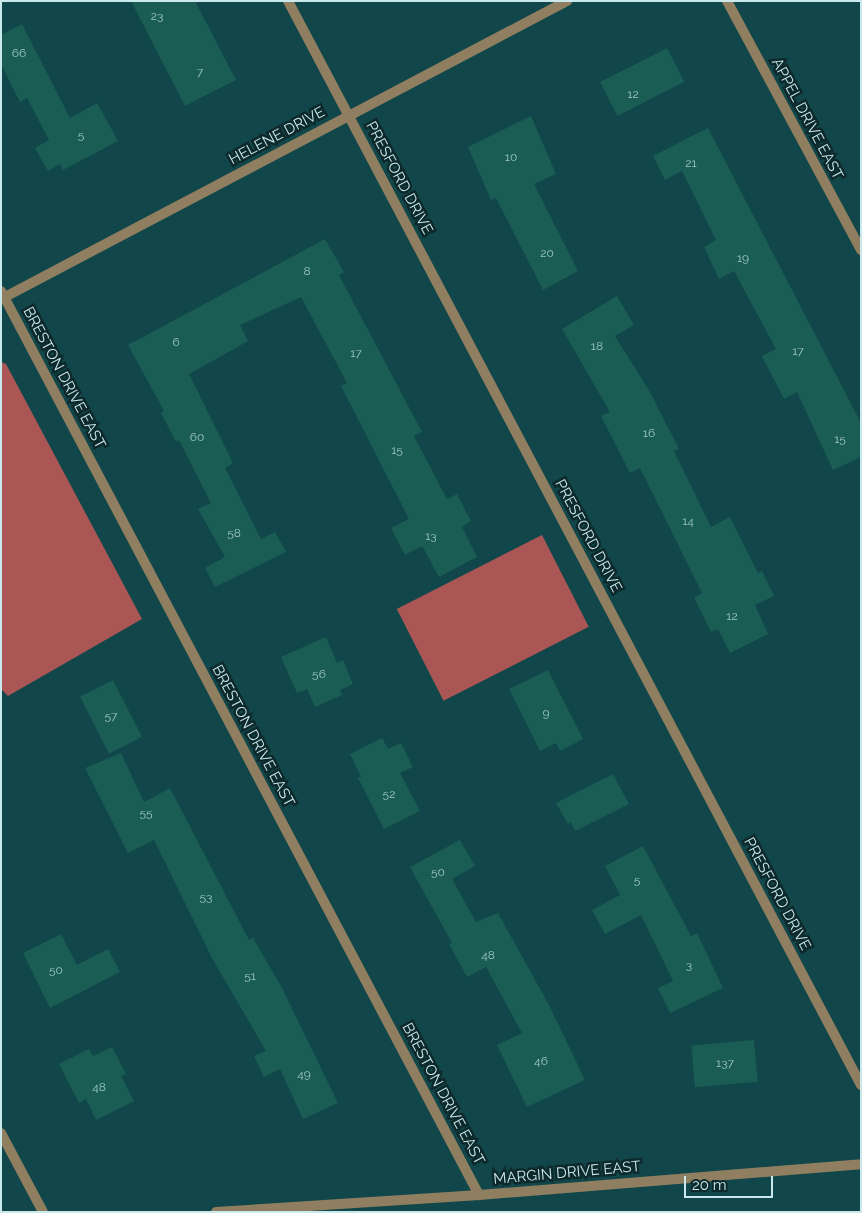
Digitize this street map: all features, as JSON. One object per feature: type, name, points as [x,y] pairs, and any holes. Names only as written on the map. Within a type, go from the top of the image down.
[{"type":"street","name":"PRESFORD DRIVE","points":[[288,1],[861,1085]]},
{"type":"street","name":"HELENE DRIVE","points":[[2,296],[567,1]]},
{"type":"street","name":"APPEL DRIVE EAST","points":[[727,1],[861,250]]},
{"type":"street","name":"BRESTON DRIVE EAST","points":[[2,296],[479,1195]]},
{"type":"street","points":[[1,1132],[43,1212]]},
{"type":"street","name":"MARGIN DRIVE EAST","points":[[216,1212],[479,1195],[861,1164]]},
{"type":"shaded area","points":[[1,362],[6,364],[142,619],[8,696],[1,689]]},
{"type":"shaded area","points":[[542,535],[589,627],[444,701],[397,609]]},
{"type":"building","points":[[131,1],[195,1],[236,80],[185,106]]},
{"type":"building","points":[[22,24],[70,118],[97,103],[118,141],[63,170],[60,164],[48,171],[35,148],[49,140],[27,98],[20,102],[1,64],[1,35]]},
{"type":"building","points":[[667,48],[684,82],[617,116],[600,82]]},
{"type":"building","points":[[531,116],[556,174],[534,184],[578,271],[543,290],[496,198],[491,200],[468,147]]},
{"type":"building","points":[[708,128],[861,423],[861,457],[833,470],[797,392],[784,399],[762,356],[776,349],[734,271],[719,279],[704,247],[716,240],[682,171],[665,180],[653,156]]},
{"type":"building","points":[[325,239],[344,272],[339,275],[422,432],[414,436],[447,499],[457,494],[471,521],[462,527],[477,557],[439,577],[422,546],[405,555],[391,528],[409,519],[341,386],[347,383],[301,297],[240,325],[248,341],[189,374],[233,463],[225,468],[261,539],[275,532],[286,552],[215,587],[205,568],[225,557],[198,509],[211,503],[179,440],[176,442],[161,413],[164,411],[128,345]]},
{"type":"building","points":[[617,296],[634,325],[615,336],[650,392],[679,449],[674,451],[711,527],[730,517],[758,573],[762,571],[774,596],[755,605],[768,634],[730,653],[718,629],[711,632],[694,597],[702,593],[640,468],[630,473],[601,416],[610,412],[562,329]]},
{"type":"building","points":[[326,637],[337,663],[343,660],[353,684],[340,690],[342,695],[315,707],[307,689],[297,693],[281,657]]},
{"type":"building","points":[[548,670],[583,739],[560,751],[556,743],[540,751],[509,689]]},
{"type":"building","points":[[113,680],[142,737],[109,754],[80,697]]},
{"type":"building","points":[[382,738],[388,749],[401,743],[413,767],[400,773],[420,811],[384,829],[358,778],[361,776],[350,754]]},
{"type":"building","points":[[121,753],[144,802],[170,788],[249,940],[253,938],[281,986],[338,1103],[303,1119],[280,1069],[264,1077],[254,1056],[266,1051],[212,958],[154,840],[128,853],[85,768]]},
{"type":"building","points":[[613,774],[629,804],[575,831],[571,822],[568,824],[556,803]]},
{"type":"building","points":[[460,840],[475,866],[452,879],[476,922],[498,913],[549,1005],[585,1080],[527,1107],[497,1045],[522,1033],[486,967],[467,977],[449,944],[452,943],[410,867]]},
{"type":"building","points":[[643,846],[691,936],[697,933],[723,988],[670,1013],[658,988],[673,981],[641,915],[605,934],[592,910],[620,895],[605,866]]},
{"type":"building","points":[[61,934],[77,965],[108,949],[120,972],[50,1008],[23,953]]},
{"type":"building","points":[[754,1040],[758,1082],[695,1087],[691,1045]]},
{"type":"building","points":[[112,1047],[126,1074],[121,1076],[134,1101],[96,1120],[86,1099],[79,1103],[59,1064],[89,1049],[93,1056]]}]
